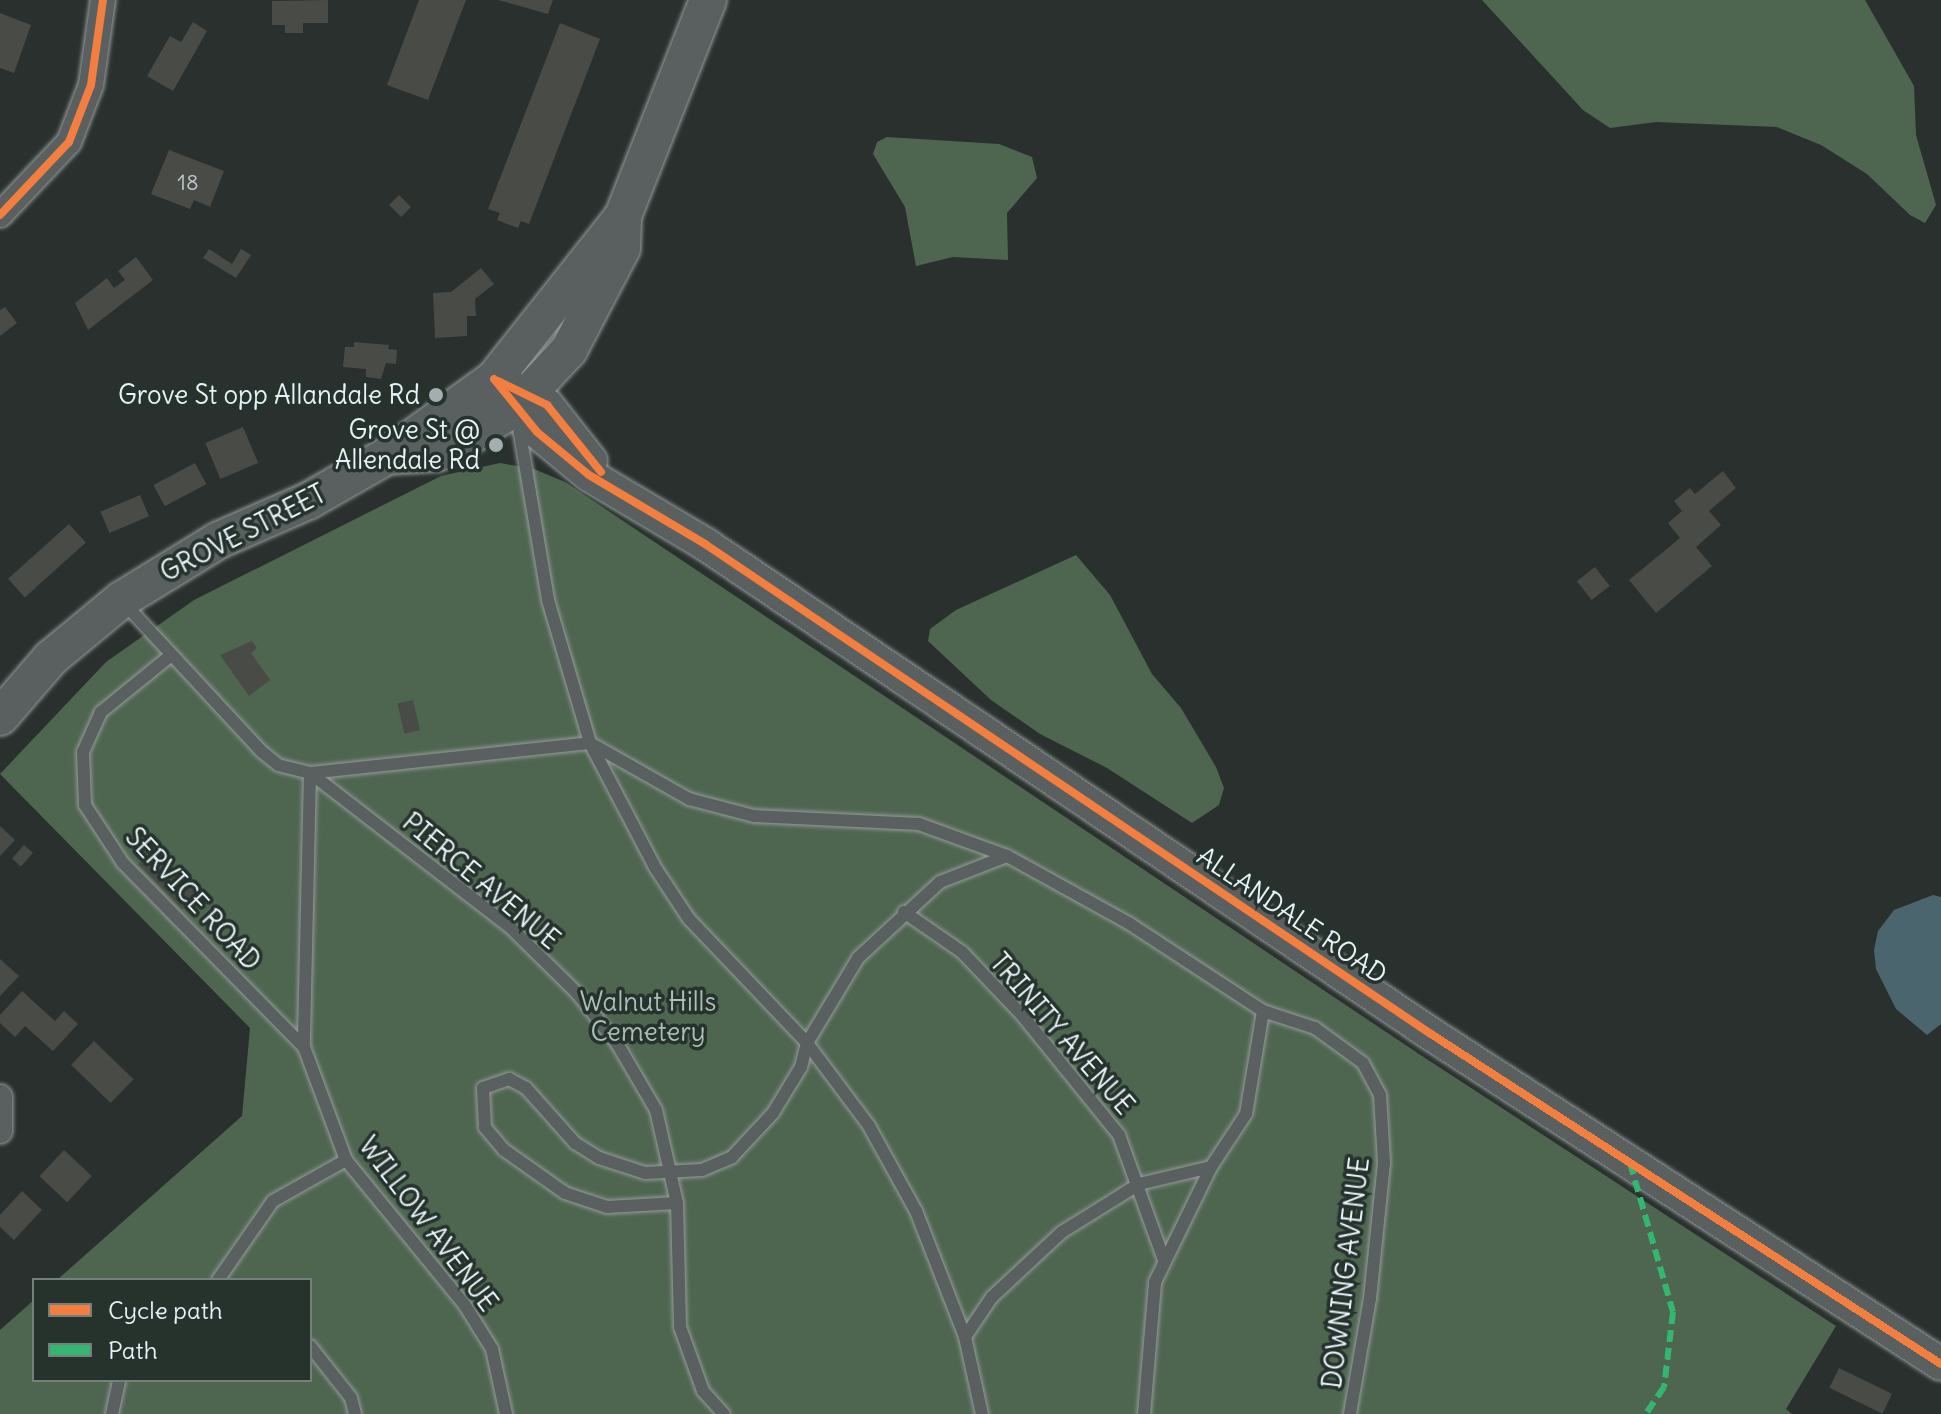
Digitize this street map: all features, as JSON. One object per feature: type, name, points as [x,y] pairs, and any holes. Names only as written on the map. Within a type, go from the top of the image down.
[{"type":"main road","name":"GROVE STREET","points":[[0,717],[51,658],[121,600],[219,540],[308,501],[387,456],[437,453],[513,393],[600,268],[596,244],[623,216],[708,0]]},
{"type":"street","points":[[0,215],[69,142],[91,85],[103,0]]},
{"type":"street","name":"ALLANDALE ROAD","points":[[513,393],[557,450],[1431,1034],[1941,1364]]},
{"type":"street","points":[[0,1097],[0,1131]]},
{"type":"lane","points":[[513,393],[532,527],[590,743],[656,869],[689,919],[807,1043],[869,1126],[916,1211],[965,1337],[982,1414]]},
{"type":"lane","name":"PIERCE AVENUE","points":[[121,600],[170,656],[278,765],[310,773],[510,927],[577,993],[618,1045],[656,1110],[677,1203],[680,1327],[703,1391],[724,1414]]},
{"type":"lane","name":"SERVICE ROAD","points":[[170,656],[101,712],[83,752],[85,805],[123,863],[304,1047]]},
{"type":"lane","points":[[310,773],[590,743]]},
{"type":"lane","name":"DOWNING AVENUE","points":[[590,743],[689,799],[754,816],[919,824],[1007,856],[1130,924],[1263,1011],[1315,1028],[1363,1063],[1380,1095],[1384,1163],[1370,1298],[1350,1414]]},
{"type":"lane","name":"WILLOW AVENUE","points":[[310,773],[304,1047],[346,1160],[464,1304],[492,1349],[506,1414]]},
{"type":"lane","points":[[677,1203],[607,1207],[565,1193],[504,1150],[485,1127],[483,1088],[509,1079],[526,1088],[575,1143],[599,1158],[645,1173],[702,1170],[732,1157],[773,1113],[801,1067],[807,1043],[858,958],[904,912],[940,882],[1007,856]]},
{"type":"lane","name":"TRINITY AVENUE","points":[[904,912],[962,952],[1021,1014],[1119,1135],[1164,1260]]},
{"type":"lane","points":[[1144,1414],[1155,1282],[1211,1167],[1246,1114],[1263,1011]]},
{"type":"lane","points":[[221,1278],[273,1201],[346,1160]]},
{"type":"lane","points":[[965,1337],[992,1297],[1062,1232],[1139,1184],[1211,1167]]},
{"type":"lane","points":[[312,1349],[351,1398],[355,1414]]},
{"type":"lane","points":[[112,1414],[119,1382]]},
{"type":"green space","points":[[1482,0],[1865,0],[1914,86],[1916,135],[1936,205],[1925,223],[1910,215],[1867,174],[1821,145],[1777,127],[1656,122],[1610,128],[1583,110]]},
{"type":"green space","points":[[887,137],[999,144],[1032,157],[1037,178],[1007,213],[1008,260],[953,257],[916,266],[905,207],[873,154],[877,142]]},
{"type":"green space","name":"Walnut Hills Cemetery","points":[[500,463],[534,469],[565,482],[1419,1054],[1836,1326],[1786,1409],[1792,1414],[0,1414],[0,1330],[32,1302],[32,1382],[312,1382],[312,1278],[59,1278],[242,1116],[250,1028],[0,774],[106,662],[194,600],[441,476]]},
{"type":"green space","points":[[1076,555],[1110,595],[1152,674],[1181,708],[1216,767],[1224,788],[1219,805],[1192,823],[1107,768],[1040,734],[991,700],[928,641],[930,629],[956,610]]},
{"type":"water","points":[[1933,895],[1941,897],[1941,1024],[1927,1035],[1896,1009],[1876,969],[1874,950],[1878,931],[1894,910]]},
{"type":"building","points":[[328,0],[328,23],[303,23],[303,33],[285,33],[285,25],[272,25],[272,1]]},
{"type":"building","points":[[419,0],[466,0],[428,100],[387,85]]},
{"type":"building","points":[[498,0],[553,0],[548,14]]},
{"type":"building","points":[[0,13],[31,25],[14,73],[0,68]]},
{"type":"building","points":[[193,22],[207,31],[173,91],[147,76],[170,36],[181,42]]},
{"type":"building","points":[[560,23],[600,39],[529,224],[521,221],[518,228],[497,220],[500,213],[488,209]]},
{"type":"building","points":[[169,150],[224,171],[210,207],[194,200],[190,209],[151,194]]},
{"type":"building","points":[[399,195],[411,207],[401,217],[389,205]]},
{"type":"building","points":[[209,249],[232,264],[241,249],[251,255],[236,278],[203,258]]},
{"type":"building","points":[[136,257],[153,280],[88,330],[75,303],[107,278],[114,288],[125,280],[118,271]]},
{"type":"building","points":[[481,268],[494,284],[475,299],[476,316],[467,316],[467,336],[435,338],[433,293],[451,292]]},
{"type":"building","points":[[5,307],[17,323],[0,336],[0,310]]},
{"type":"building","points":[[354,342],[389,345],[388,349],[397,350],[396,364],[386,363],[381,379],[366,377],[366,369],[343,367],[345,347],[354,347]]},
{"type":"building","points":[[243,427],[258,463],[220,479],[205,443]]},
{"type":"building","points":[[195,463],[206,484],[165,506],[154,485]]},
{"type":"building","points":[[1723,471],[1736,488],[1709,511],[1721,525],[1696,547],[1712,566],[1656,613],[1629,580],[1680,538],[1668,523],[1682,511],[1674,501],[1690,488],[1695,494]]},
{"type":"building","points":[[140,495],[149,516],[109,533],[100,512]]},
{"type":"building","points":[[69,524],[86,543],[25,597],[8,579]]},
{"type":"building","points":[[1595,567],[1610,586],[1592,600],[1577,581]]},
{"type":"building","points":[[252,641],[257,648],[251,653],[270,680],[249,696],[220,655]]},
{"type":"building","points":[[413,700],[420,730],[404,734],[397,704]]},
{"type":"building","points":[[0,826],[15,840],[0,856]]},
{"type":"building","points":[[24,845],[33,853],[21,866],[12,858]]},
{"type":"building","points":[[154,849],[198,894],[182,910],[138,864]]},
{"type":"building","points":[[0,959],[19,976],[0,996]]},
{"type":"building","points":[[22,991],[55,1021],[64,1011],[78,1024],[53,1051],[25,1026],[15,1037],[0,1023],[0,1015]]},
{"type":"building","points":[[94,1041],[134,1079],[111,1103],[71,1065]]},
{"type":"building","points":[[64,1150],[92,1176],[67,1202],[39,1176]]},
{"type":"building","points":[[22,1191],[42,1210],[14,1240],[0,1227],[0,1215]]},
{"type":"building","points":[[1839,1368],[1892,1394],[1882,1414],[1829,1388]]},
{"type":"marked path","points":[[1630,1163],[1673,1312],[1664,1387],[1646,1414]]},
{"type":"cycle path","points":[[0,215],[69,142],[91,85],[103,0]]},
{"type":"cycle path","points":[[494,379],[537,432],[589,475],[705,544],[1431,1034],[1941,1364]]},
{"type":"cycle path","points":[[498,381],[547,405],[601,472]]},
{"type":"place","name":"Grove St opp Allandale Rd","points":[[436,395]]},
{"type":"place","name":"Grove St @ Allendale Rd","points":[[496,445]]}]
